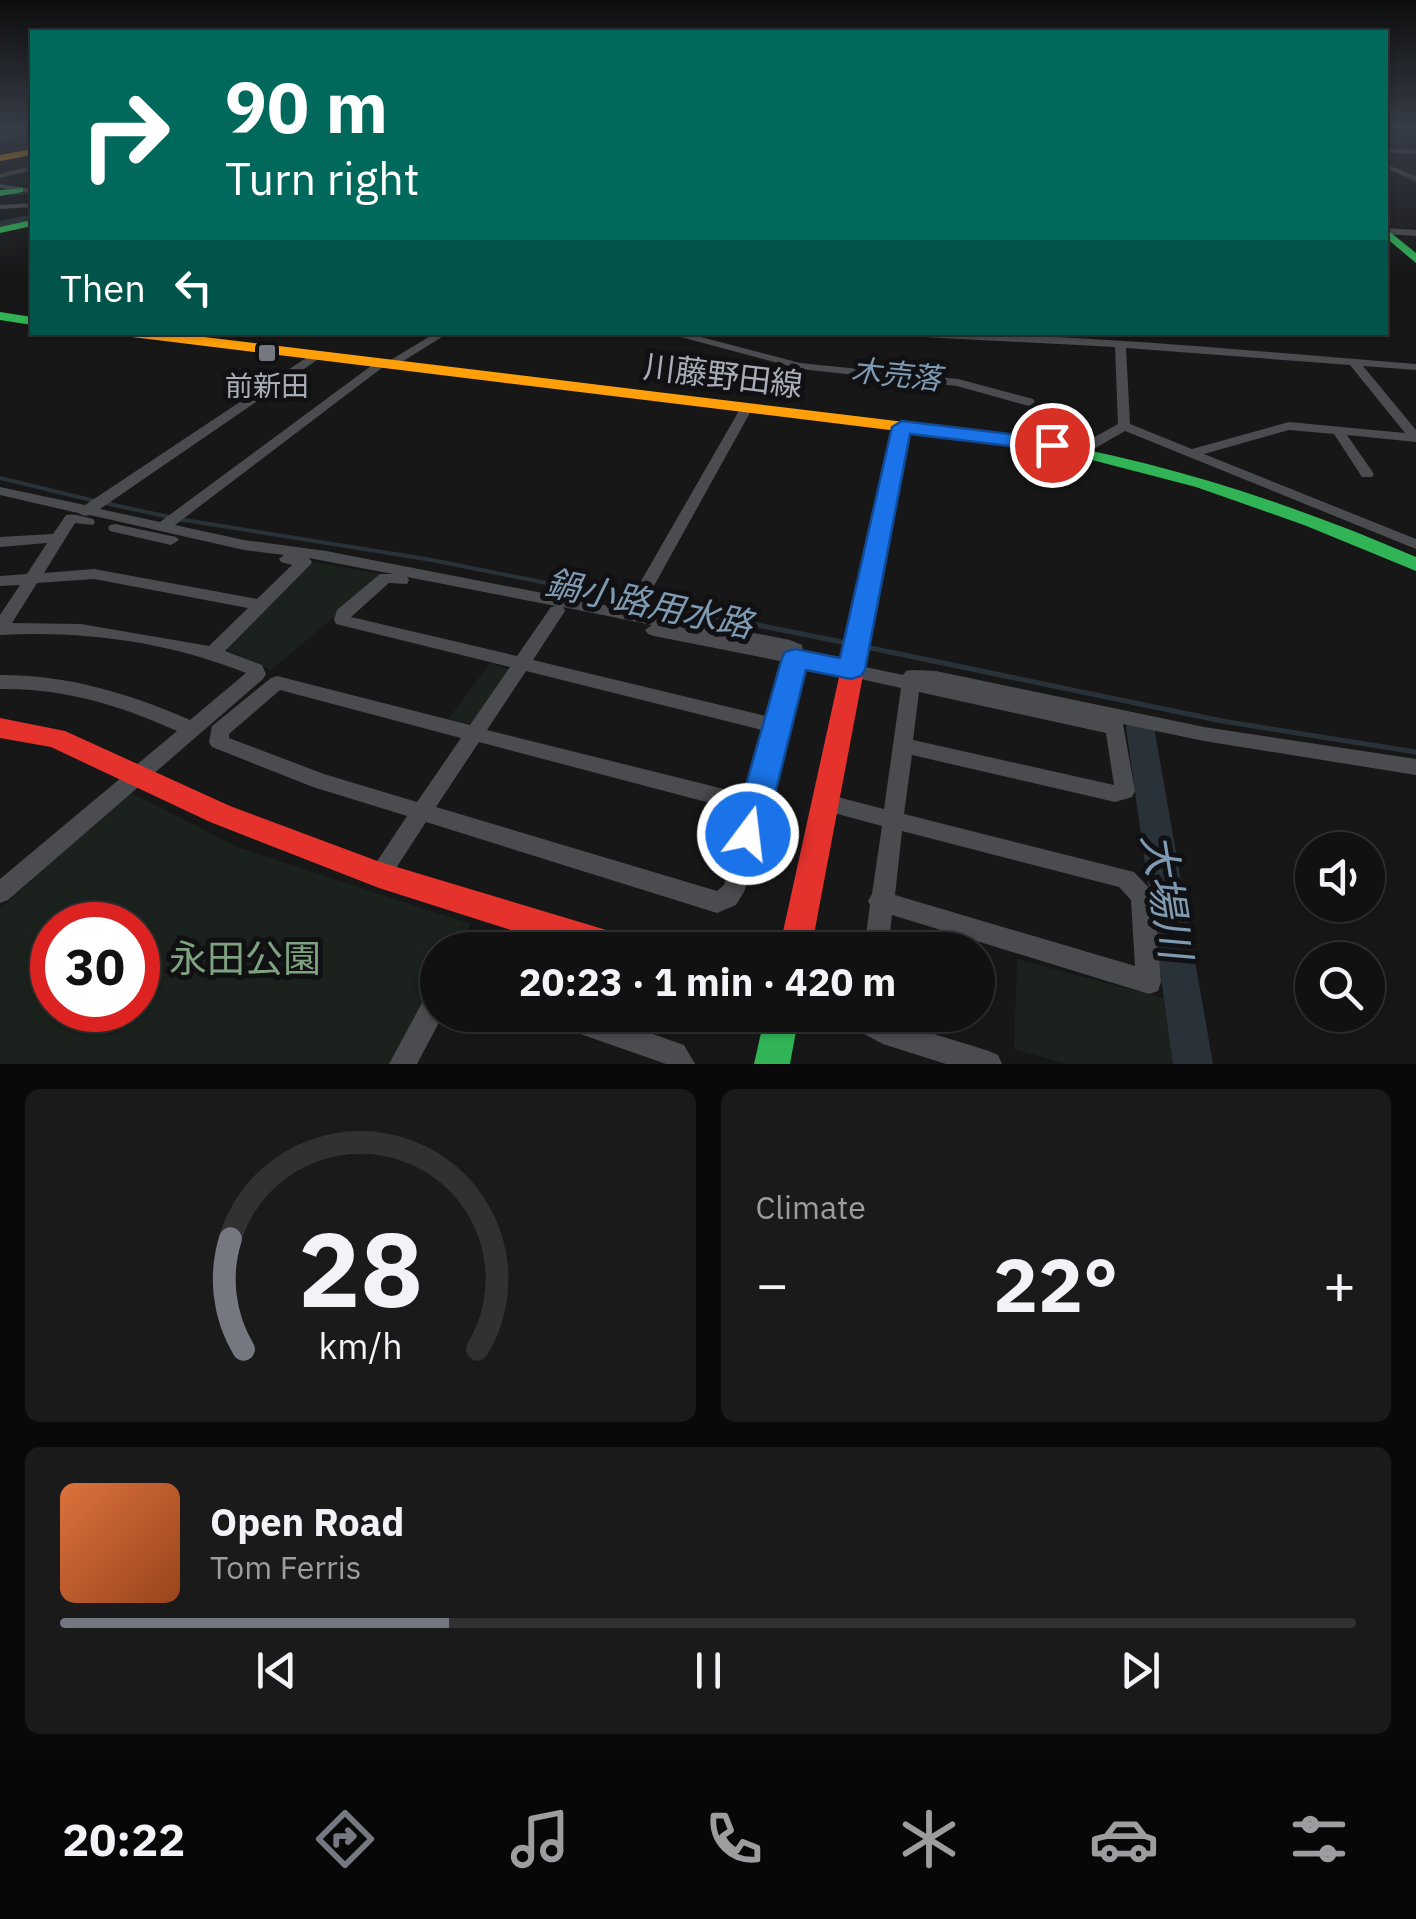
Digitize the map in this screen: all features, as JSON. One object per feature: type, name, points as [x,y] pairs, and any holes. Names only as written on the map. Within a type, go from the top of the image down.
[{"type":"main road","points":[[0,230],[24,201]]},
{"type":"main road","points":[[1388,234],[1416,259]]},
{"type":"main road","points":[[0,316],[30,321]]},
{"type":"main road","name":"川藤野田線","points":[[148,335],[1008,438],[1080,451],[1262,501],[1416,566]]},
{"type":"main road","points":[[799,932],[902,427]]},
{"type":"main road","points":[[0,728],[56,738],[220,814],[379,875],[564,932]]},
{"type":"main road","points":[[772,1064],[779,1032]]},
{"type":"street","points":[[0,207],[24,201]]},
{"type":"street","points":[[0,215],[24,201]]},
{"type":"street","points":[[1388,231],[1416,233]]},
{"type":"street","points":[[171,521],[384,365],[439,335]]},
{"type":"street","points":[[679,335],[800,366],[958,383],[1029,402]]},
{"type":"street","points":[[931,335],[1120,344],[1416,367]]},
{"type":"street","points":[[1120,344],[1124,426]]},
{"type":"street","points":[[0,629],[78,515],[316,356]]},
{"type":"street","points":[[1353,362],[1416,438]]},
{"type":"street","points":[[630,615],[746,409]]},
{"type":"street","points":[[1080,451],[1124,426]]},
{"type":"street","points":[[1124,426],[1416,544]]},
{"type":"street","points":[[1191,453],[1289,426],[1416,438]]},
{"type":"street","points":[[1338,431],[1367,474]]},
{"type":"street","points":[[0,490],[145,536],[304,562],[213,652]]},
{"type":"street","points":[[0,498],[78,515],[171,521],[790,646],[796,649],[795,658],[734,890],[728,898],[717,902],[320,781],[219,742],[216,736],[270,687],[284,683],[756,806]]},
{"type":"street","points":[[0,542],[59,538]]},
{"type":"street","points":[[0,581],[94,574],[260,605]]},
{"type":"street","points":[[777,726],[342,620],[386,578],[910,682],[1115,728],[1125,791],[1115,794],[902,745]]},
{"type":"street","points":[[379,875],[556,611]]},
{"type":"street","points":[[0,629],[48,625],[84,628],[213,652],[256,670],[257,674],[0,893]]},
{"type":"street","points":[[877,932],[912,676],[1204,734],[1416,767]]},
{"type":"street","points":[[0,682],[43,680],[89,688],[193,730]]},
{"type":"street","points":[[826,803],[1126,879],[1142,896],[1149,982],[880,901]]},
{"type":"street","points":[[402,1064],[420,1032]]},
{"type":"street","points":[[611,1032],[675,1054],[682,1064]]},
{"type":"street","points":[[886,1032],[989,1064]]},
{"type":"green space","points":[[309,561],[384,575],[271,670],[228,650],[227,647]]},
{"type":"green space","points":[[490,663],[510,670],[472,724],[448,719]]},
{"type":"green space","name":"永田公園","points":[[129,792],[240,848],[471,924],[466,932],[420,932],[420,1012],[391,1064],[0,1064],[0,909]]},
{"type":"green space","points":[[1017,959],[1166,999],[1173,1064],[1066,1064],[1014,1049]]},
{"type":"waterway","points":[[1406,177],[1416,182]]},
{"type":"waterway","points":[[12,194],[30,193]]},
{"type":"waterway","points":[[0,225],[30,218]]},
{"type":"waterway","name":"鍋小路用水路","points":[[0,478],[95,501]]},
{"type":"waterway","name":"鍋小路用水路","points":[[105,503],[169,517]]},
{"type":"waterway","name":"鍋小路用水路","points":[[178,519],[432,560],[591,592]]},
{"type":"waterway","name":"鍋小路用水路","points":[[578,589],[847,643]]},
{"type":"waterway","name":"鍋小路用水路","points":[[866,647],[1222,721],[1416,752]]},
{"type":"waterway","name":"大場川","points":[[1140,727],[1193,1064]]},
{"type":"traffic: fast","points":[[0,193],[19,190]]},
{"type":"traffic: fast","points":[[0,230],[30,223]]},
{"type":"traffic: fast","points":[[1388,234],[1416,259]]},
{"type":"traffic: fast","points":[[0,316],[30,321]]},
{"type":"traffic: fast","points":[[979,436],[1092,455],[1202,483],[1311,520],[1416,565]]},
{"type":"traffic: fast","points":[[772,1064],[779,1032]]},
{"type":"traffic: slow","points":[[149,335],[979,436]]},
{"type":"traffic: jam","points":[[799,932],[902,427]]},
{"type":"traffic: jam","points":[[0,728],[56,738],[220,814],[379,875],[564,932]]},
{"type":"place","name":"前新田","points":[[267,353]]},
{"type":"route","points":[[748,834],[795,658],[851,670],[902,427],[1052,445]]},
{"type":"water label","name":"木売落","points":[[896,375]]}]
